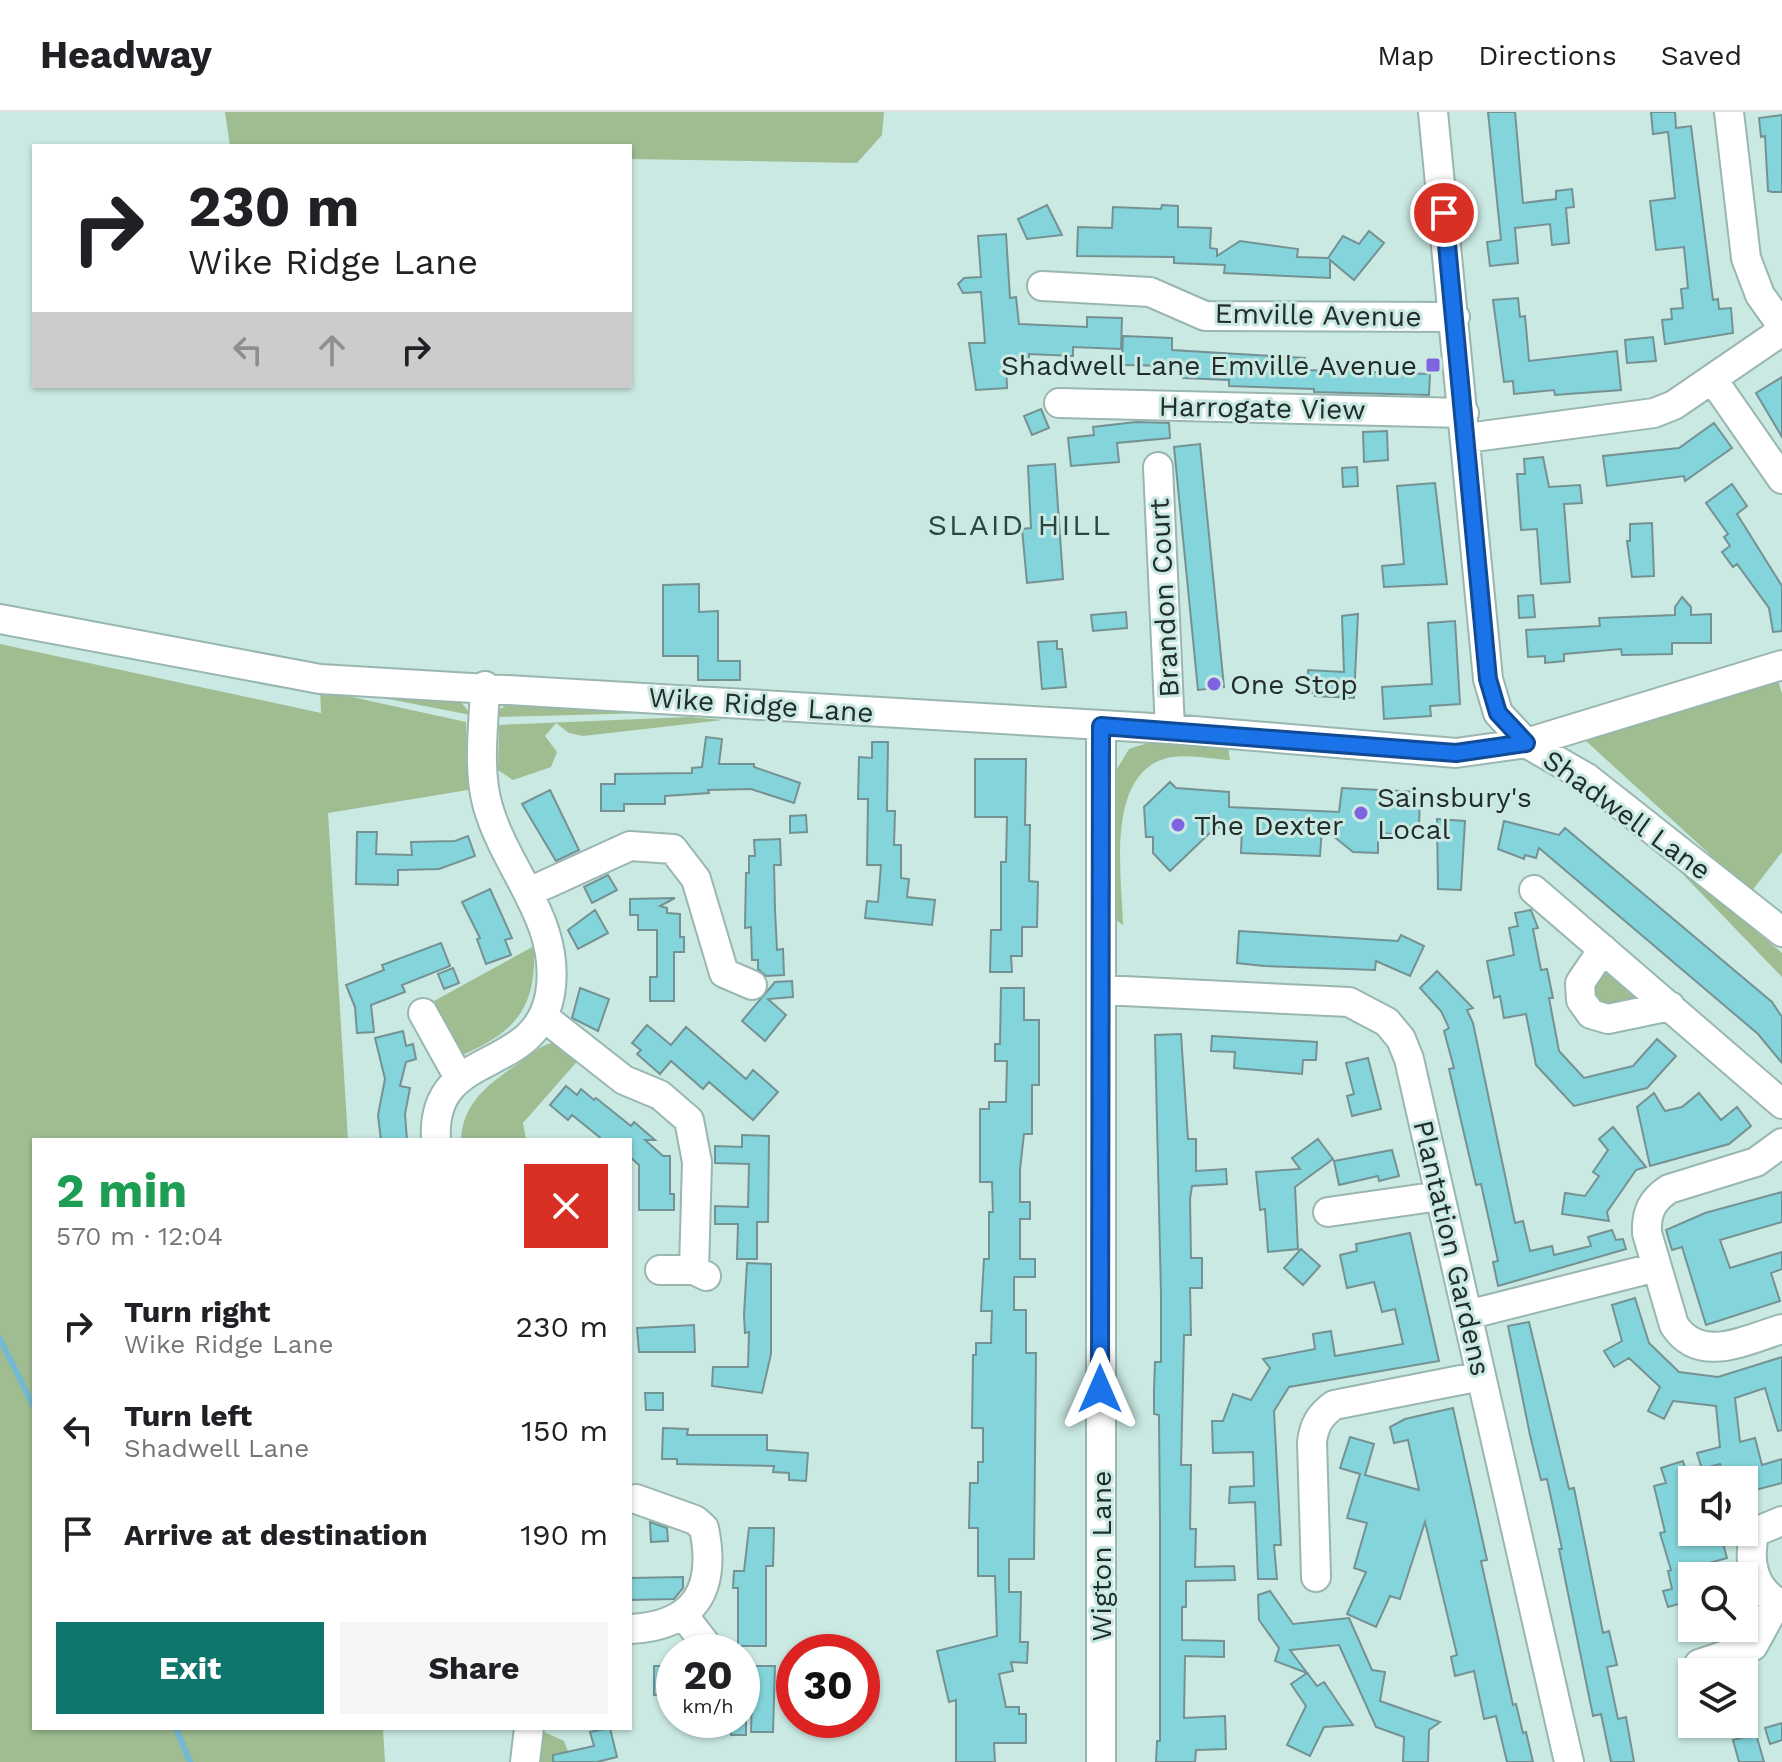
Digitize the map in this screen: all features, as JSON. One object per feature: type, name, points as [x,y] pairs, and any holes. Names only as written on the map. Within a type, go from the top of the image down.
[{"type":"street","name":"Shadwell Lane","points":[[1433,112],[1466,426],[1488,679],[1498,713],[1526,743],[1587,778],[1782,932]]},
{"type":"street","points":[[1729,112],[1746,258],[1760,295],[1782,328]]},
{"type":"street","name":"Emville Avenue","points":[[1042,286],[1150,292],[1205,316],[1455,317]]},
{"type":"street","name":"Harrogate View","points":[[1059,403],[1466,426],[1635,418],[1674,405],[1782,328]]},
{"type":"street","points":[[1713,380],[1782,479]]},
{"type":"street","name":"Brandon Court","points":[[1158,467],[1170,729]]},
{"type":"street","name":"Wike Ridge Lane","points":[[0,619],[320,679],[485,686],[1170,729],[1456,753],[1526,743],[1782,665]]},
{"type":"street","points":[[436,1138],[437,1116],[444,1095],[459,1078],[516,1049],[545,1018],[553,960],[543,922],[507,852],[485,794],[482,771],[485,686]]},
{"type":"street","points":[[1587,778],[1586,743],[1597,719]]},
{"type":"street","name":"Wigton Lane","points":[[1101,726],[1101,1762]]},
{"type":"street","points":[[529,892],[630,846],[673,849],[696,879],[715,977],[752,985]]},
{"type":"street","points":[[1534,890],[1782,1104]]},
{"type":"street","points":[[1603,949],[1580,983],[1581,1000],[1591,1014],[1608,1019],[1670,1006]]},
{"type":"street","name":"Plantation Gardens","points":[[1103,990],[1349,1002],[1369,1009],[1387,1022],[1401,1039],[1409,1059],[1569,1762]]},
{"type":"street","points":[[423,1013],[459,1078]]},
{"type":"street","points":[[545,1018],[624,1080],[660,1095],[689,1120],[697,1162],[700,1273],[660,1270]]},
{"type":"street","points":[[1782,1143],[1756,1162],[1669,1189],[1658,1197],[1646,1220],[1674,1325],[1691,1344],[1717,1348],[1782,1329]]},
{"type":"street","points":[[1328,1212],[1440,1196]]},
{"type":"street","points":[[1467,1315],[1657,1267]]},
{"type":"street","points":[[1316,1577],[1312,1442],[1318,1421],[1325,1412],[1334,1405],[1481,1376]]},
{"type":"street","points":[[632,1629],[670,1625],[684,1616],[705,1586],[704,1528],[695,1520],[636,1499]]},
{"type":"street","points":[[1758,1528],[1782,1521]]},
{"type":"street","points":[[1717,1658],[1753,1646],[1779,1604],[1764,1593],[1755,1576],[1750,1546]]},
{"type":"street","points":[[684,1616],[698,1634]]},
{"type":"street","points":[[525,1762],[529,1730]]},
{"type":"green space","points":[[225,112],[884,112],[882,135],[857,163],[632,159],[632,144],[230,144]]},
{"type":"green space","points":[[0,644],[321,713],[320,690],[466,722],[468,790],[328,813],[348,1138],[32,1138],[32,1730],[383,1730],[385,1762],[0,1762]]},
{"type":"green space","points":[[1778,680],[1782,694],[1782,852],[1751,892],[1586,741],[1584,735]]},
{"type":"green space","points":[[380,691],[458,698],[471,715],[378,697]]},
{"type":"green space","points":[[513,700],[684,712],[497,717],[499,710]]},
{"type":"green space","points":[[689,717],[723,720],[583,736],[569,733],[556,723],[545,736],[557,752],[551,767],[513,780],[498,770],[499,725]]},
{"type":"green space","points":[[1157,740],[1228,746],[1230,760],[1186,756],[1161,760],[1144,771],[1132,788],[1121,833],[1123,925],[1115,919],[1114,774],[1129,749]]},
{"type":"green space","points":[[1671,862],[1782,953],[1782,977]]},
{"type":"green space","points":[[534,946],[531,986],[519,1016],[495,1038],[460,1056],[432,1007],[434,1001]]},
{"type":"green space","points":[[1611,973],[1637,990],[1639,1000],[1610,1009],[1594,1001],[1593,984],[1600,976]]},
{"type":"green space","points":[[557,1042],[581,1057],[523,1123],[526,1138],[461,1138],[467,1114],[480,1094],[546,1045]]},
{"type":"green space","points":[[544,1732],[564,1741],[572,1762],[540,1762]]},
{"type":"building","points":[[1488,112],[1515,112],[1523,203],[1556,199],[1556,191],[1572,189],[1574,207],[1566,208],[1569,243],[1552,245],[1550,224],[1515,228],[1518,263],[1490,266],[1487,242],[1501,240]]},
{"type":"building","points":[[1651,112],[1675,112],[1676,128],[1691,126],[1713,300],[1718,299],[1719,309],[1731,308],[1733,333],[1665,344],[1662,320],[1672,319],[1671,309],[1683,308],[1681,289],[1688,288],[1684,247],[1656,250],[1650,201],[1675,198],[1668,132],[1653,134]]},
{"type":"building","points":[[1782,115],[1782,192],[1772,192],[1768,191],[1765,136],[1761,137],[1759,118]]},
{"type":"building","points":[[1047,205],[1062,235],[1027,239],[1018,219]]},
{"type":"building","points":[[1162,205],[1178,206],[1178,227],[1211,228],[1210,248],[1217,249],[1217,256],[1240,241],[1298,249],[1297,257],[1328,258],[1343,236],[1359,244],[1369,231],[1384,243],[1354,280],[1330,260],[1330,278],[1224,273],[1225,265],[1174,263],[1174,257],[1077,256],[1078,227],[1112,228],[1113,207],[1161,209]]},
{"type":"building","points":[[1006,234],[1010,298],[1016,297],[1019,324],[1087,327],[1087,317],[1122,318],[1121,349],[1073,347],[1073,356],[1029,354],[1029,360],[1006,361],[1007,388],[976,390],[969,343],[985,343],[981,292],[963,293],[958,284],[964,278],[981,277],[978,236]]},
{"type":"building","points":[[1518,298],[1520,317],[1525,316],[1529,361],[1617,351],[1621,390],[1555,395],[1554,390],[1514,394],[1513,381],[1504,382],[1493,300]]},
{"type":"building","points":[[1123,336],[1172,338],[1172,350],[1305,358],[1304,370],[1430,374],[1429,395],[1314,392],[1314,389],[1229,386],[1229,380],[1183,378],[1183,366],[1122,365]]},
{"type":"building","points":[[1653,337],[1656,361],[1627,363],[1625,340]]},
{"type":"building","points":[[1782,377],[1782,437],[1756,393]]},
{"type":"building","points":[[1041,409],[1049,428],[1032,435],[1024,416]]},
{"type":"building","points":[[1136,422],[1169,423],[1170,438],[1117,443],[1119,462],[1071,466],[1068,438],[1094,435],[1093,427]]},
{"type":"building","points":[[1714,423],[1732,448],[1685,481],[1684,476],[1607,486],[1603,456],[1679,448]]},
{"type":"building","points":[[1387,431],[1388,460],[1364,462],[1363,432]]},
{"type":"building","points":[[1200,444],[1224,687],[1198,690],[1174,447]]},
{"type":"building","points":[[1543,457],[1549,487],[1580,485],[1582,503],[1564,504],[1570,582],[1541,584],[1537,529],[1521,530],[1517,474],[1525,474],[1524,459]]},
{"type":"building","points":[[1055,464],[1063,579],[1027,583],[1022,529],[1031,528],[1028,466]]},
{"type":"building","points":[[1357,467],[1358,486],[1343,487],[1342,468]]},
{"type":"building","points":[[1435,483],[1447,584],[1384,587],[1382,566],[1404,564],[1397,486]]},
{"type":"building","points":[[1732,484],[1747,506],[1737,514],[1782,586],[1782,631],[1773,632],[1769,608],[1737,564],[1733,567],[1722,552],[1730,546],[1724,537],[1728,534],[1706,503]]},
{"type":"building","points":[[1652,523],[1654,576],[1632,577],[1627,541],[1630,541],[1630,524]]},
{"type":"building","points":[[699,584],[699,612],[718,611],[718,661],[740,661],[740,680],[698,680],[698,656],[663,656],[663,585]]},
{"type":"building","points":[[1533,595],[1535,617],[1519,618],[1518,596]]},
{"type":"building","points":[[1682,597],[1691,607],[1691,615],[1711,614],[1711,643],[1672,643],[1672,654],[1622,655],[1621,649],[1564,654],[1564,661],[1545,663],[1545,656],[1528,657],[1526,630],[1600,626],[1599,618],[1675,615],[1675,607]]},
{"type":"building","points":[[1126,612],[1127,628],[1093,631],[1091,615]]},
{"type":"building","points":[[1358,614],[1354,698],[1315,696],[1315,693],[1307,692],[1308,670],[1344,672],[1342,616]]},
{"type":"building","points":[[1455,621],[1460,704],[1430,706],[1431,716],[1384,719],[1382,687],[1432,684],[1428,623]]},
{"type":"building","points":[[1057,641],[1057,649],[1062,649],[1066,687],[1042,689],[1038,642]]},
{"type":"building","points":[[706,737],[722,739],[719,764],[754,764],[754,767],[800,783],[794,803],[751,789],[708,790],[709,793],[665,796],[665,804],[624,804],[624,811],[601,811],[601,784],[615,784],[615,774],[692,773],[692,768],[702,767]]},
{"type":"building","points":[[872,742],[888,742],[887,811],[895,811],[894,845],[901,845],[901,878],[909,879],[907,897],[935,900],[932,925],[865,918],[867,901],[878,902],[881,865],[867,865],[868,799],[858,799],[859,757],[872,758]]},
{"type":"building","points":[[975,759],[1026,759],[1025,825],[1030,825],[1029,881],[1038,882],[1037,927],[1022,927],[1022,956],[1011,956],[1012,972],[990,972],[991,930],[1001,930],[1001,862],[1006,862],[1007,817],[975,817]]},
{"type":"building","points":[[1170,782],[1176,788],[1229,792],[1229,807],[1339,812],[1342,788],[1420,792],[1419,827],[1395,826],[1395,834],[1378,833],[1378,853],[1353,852],[1322,827],[1320,856],[1241,853],[1242,828],[1215,828],[1170,871],[1153,853],[1153,837],[1146,837],[1144,807]]},
{"type":"building","points":[[550,790],[579,850],[556,861],[522,804]]},
{"type":"building","points":[[806,815],[807,832],[790,833],[790,816]]},
{"type":"building","points":[[1437,819],[1465,821],[1461,890],[1438,889]]},
{"type":"building","points":[[1504,821],[1559,835],[1565,828],[1772,1002],[1782,1017],[1782,1063],[1758,1034],[1539,848],[1536,858],[1525,855],[1524,859],[1498,849]]},
{"type":"building","points":[[357,832],[377,832],[376,854],[412,855],[411,842],[455,841],[468,836],[475,856],[439,869],[398,870],[398,885],[356,884]]},
{"type":"building","points":[[780,839],[781,865],[774,865],[775,910],[777,950],[783,949],[784,975],[766,976],[758,969],[758,960],[752,960],[751,927],[745,928],[746,873],[749,873],[749,856],[755,856],[754,840]]},
{"type":"building","points":[[608,875],[617,890],[592,903],[584,887]]},
{"type":"building","points":[[490,889],[512,938],[505,940],[511,955],[486,964],[477,939],[480,938],[462,902]]},
{"type":"building","points":[[675,898],[660,906],[667,908],[667,913],[680,914],[680,937],[684,937],[684,952],[674,952],[674,1001],[650,1001],[650,977],[657,977],[657,930],[638,930],[638,915],[630,915],[630,899]]},
{"type":"building","points":[[595,910],[608,933],[578,949],[568,930]]},
{"type":"building","points":[[1531,910],[1538,928],[1533,929],[1541,970],[1547,969],[1553,998],[1549,998],[1559,1051],[1584,1078],[1633,1066],[1657,1039],[1676,1056],[1647,1088],[1574,1106],[1536,1065],[1526,1014],[1504,1018],[1500,996],[1494,998],[1487,961],[1514,955],[1509,928],[1518,926],[1515,913]]},
{"type":"building","points":[[1239,931],[1398,941],[1401,935],[1424,946],[1410,976],[1376,961],[1375,970],[1264,966],[1237,963]]},
{"type":"building","points":[[441,943],[450,966],[402,985],[405,992],[371,1005],[374,1032],[357,1033],[355,1007],[346,985],[384,970],[382,965]]},
{"type":"building","points":[[453,968],[459,983],[444,989],[438,974]]},
{"type":"building","points":[[1437,971],[1473,1008],[1467,1010],[1473,1023],[1515,1223],[1523,1221],[1530,1251],[1552,1246],[1554,1255],[1591,1246],[1588,1237],[1612,1230],[1616,1240],[1623,1239],[1626,1249],[1498,1286],[1493,1262],[1498,1261],[1481,1184],[1476,1185],[1449,1069],[1454,1068],[1444,1031],[1449,1028],[1441,1011],[1420,988]]},
{"type":"building","points":[[792,981],[793,997],[768,999],[786,1015],[765,1041],[742,1021],[775,982]]},
{"type":"building","points":[[580,988],[609,999],[598,1031],[572,1018]]},
{"type":"building","points":[[1001,988],[1024,988],[1024,1020],[1039,1020],[1039,1085],[1032,1085],[1032,1134],[1024,1134],[1020,1169],[1020,1202],[1030,1202],[1030,1219],[1020,1219],[1020,1259],[1035,1259],[1035,1277],[1014,1277],[1014,1310],[1026,1310],[1026,1353],[1036,1353],[1034,1559],[1009,1559],[1009,1592],[1021,1592],[1020,1642],[1028,1642],[1027,1663],[1011,1662],[1013,1671],[999,1674],[1006,1707],[1019,1707],[1019,1714],[1026,1714],[1026,1743],[994,1743],[995,1762],[956,1762],[956,1700],[949,1702],[937,1651],[997,1636],[995,1576],[978,1576],[978,1528],[969,1528],[970,1483],[978,1483],[978,1462],[983,1462],[983,1428],[972,1428],[973,1355],[976,1355],[976,1343],[991,1343],[992,1311],[981,1311],[984,1259],[989,1259],[989,1212],[993,1212],[992,1182],[980,1182],[980,1109],[989,1109],[989,1102],[1006,1102],[1007,1061],[995,1061],[995,1044],[1000,1044]]},
{"type":"building","points":[[647,1025],[671,1045],[686,1027],[746,1079],[753,1070],[778,1092],[753,1120],[709,1082],[703,1089],[671,1061],[660,1074],[637,1054],[641,1050],[632,1043]]},
{"type":"building","points":[[403,1031],[406,1046],[413,1044],[416,1059],[406,1062],[400,1086],[410,1088],[405,1114],[407,1138],[381,1138],[378,1115],[385,1079],[375,1038]]},
{"type":"building","points":[[1181,1034],[1188,1139],[1196,1139],[1196,1171],[1226,1169],[1227,1184],[1192,1186],[1191,1258],[1202,1258],[1202,1288],[1190,1288],[1191,1335],[1184,1335],[1181,1465],[1191,1465],[1190,1529],[1196,1529],[1195,1567],[1234,1566],[1235,1580],[1186,1581],[1186,1607],[1182,1607],[1182,1640],[1224,1641],[1224,1657],[1185,1656],[1184,1718],[1225,1716],[1226,1749],[1196,1750],[1195,1762],[1156,1762],[1157,1741],[1160,1741],[1160,1522],[1159,1415],[1154,1414],[1154,1390],[1155,1362],[1161,1362],[1161,1294],[1155,1035]]},
{"type":"building","points":[[1212,1036],[1317,1042],[1316,1060],[1303,1060],[1302,1074],[1234,1068],[1235,1052],[1211,1051]]},
{"type":"building","points":[[1368,1058],[1381,1109],[1352,1116],[1347,1096],[1354,1094],[1346,1063]]},
{"type":"building","points":[[566,1086],[577,1095],[581,1089],[631,1126],[634,1122],[655,1140],[645,1140],[663,1156],[670,1156],[670,1194],[674,1194],[674,1210],[639,1210],[639,1165],[632,1159],[632,1138],[601,1138],[572,1115],[568,1120],[550,1105]]},
{"type":"building","points":[[1654,1093],[1665,1111],[1682,1107],[1699,1093],[1721,1120],[1737,1107],[1751,1126],[1729,1144],[1650,1166],[1637,1107]]},
{"type":"building","points":[[1613,1127],[1646,1167],[1636,1170],[1607,1212],[1609,1221],[1562,1214],[1565,1193],[1585,1196],[1599,1176],[1593,1172],[1608,1150],[1599,1139]]},
{"type":"building","points":[[742,1135],[769,1136],[768,1222],[757,1222],[757,1259],[737,1259],[738,1224],[715,1224],[715,1206],[748,1207],[749,1164],[715,1163],[715,1146],[742,1147]]},
{"type":"building","points":[[1318,1139],[1333,1159],[1295,1187],[1298,1249],[1268,1252],[1265,1209],[1260,1210],[1256,1172],[1300,1169],[1292,1158]]},
{"type":"building","points":[[1392,1150],[1399,1176],[1379,1181],[1378,1176],[1339,1185],[1334,1161]]},
{"type":"building","points":[[1782,1192],[1782,1222],[1720,1240],[1730,1268],[1782,1252],[1782,1269],[1771,1273],[1780,1301],[1706,1325],[1682,1247],[1672,1250],[1666,1230],[1705,1213]]},
{"type":"building","points":[[1410,1233],[1439,1361],[1289,1387],[1274,1411],[1281,1545],[1274,1545],[1277,1579],[1258,1579],[1255,1502],[1229,1503],[1230,1487],[1254,1486],[1253,1452],[1213,1453],[1212,1421],[1223,1421],[1233,1394],[1251,1400],[1270,1368],[1263,1359],[1315,1349],[1313,1334],[1331,1331],[1335,1356],[1403,1344],[1395,1309],[1382,1312],[1374,1282],[1347,1288],[1340,1255],[1357,1251],[1356,1244]]},
{"type":"building","points":[[1301,1249],[1320,1266],[1303,1285],[1284,1268]]},
{"type":"building","points":[[747,1263],[771,1264],[771,1354],[762,1393],[712,1386],[713,1367],[748,1367],[749,1332],[745,1333],[744,1315]]},
{"type":"building","points":[[1635,1298],[1649,1343],[1679,1372],[1718,1377],[1782,1357],[1782,1430],[1778,1431],[1765,1388],[1735,1398],[1740,1442],[1755,1438],[1762,1465],[1782,1459],[1782,1483],[1758,1489],[1758,1466],[1701,1466],[1697,1453],[1720,1447],[1716,1406],[1673,1401],[1664,1419],[1648,1411],[1660,1387],[1629,1358],[1614,1367],[1604,1351],[1622,1341],[1612,1305]]},
{"type":"building","points":[[1529,1322],[1569,1489],[1574,1488],[1603,1633],[1609,1631],[1617,1665],[1607,1667],[1618,1719],[1626,1717],[1634,1762],[1611,1762],[1601,1714],[1593,1716],[1547,1479],[1541,1480],[1508,1326]]},
{"type":"building","points":[[694,1325],[695,1352],[639,1352],[637,1328]]},
{"type":"building","points":[[645,1393],[663,1393],[663,1410],[646,1410]]},
{"type":"building","points":[[1453,1408],[1487,1560],[1481,1561],[1513,1705],[1516,1704],[1523,1733],[1526,1732],[1533,1762],[1507,1762],[1496,1716],[1484,1719],[1474,1671],[1455,1676],[1451,1657],[1457,1655],[1425,1522],[1400,1599],[1390,1596],[1376,1627],[1347,1614],[1366,1572],[1354,1568],[1367,1523],[1347,1518],[1360,1474],[1340,1468],[1350,1437],[1374,1444],[1365,1475],[1419,1490],[1408,1440],[1394,1443],[1390,1427],[1405,1419]]},
{"type":"building","points":[[663,1428],[688,1429],[687,1435],[767,1435],[767,1450],[808,1453],[806,1481],[789,1480],[789,1473],[773,1472],[774,1466],[677,1464],[677,1459],[662,1459]]},
{"type":"building","points":[[1683,1461],[1684,1466],[1678,1466],[1678,1546],[1724,1546],[1727,1558],[1713,1562],[1678,1562],[1678,1604],[1668,1607],[1663,1591],[1672,1589],[1668,1571],[1671,1570],[1660,1533],[1665,1532],[1654,1486],[1666,1483],[1661,1468]]},
{"type":"building","points":[[650,1522],[667,1528],[668,1541],[651,1542]]},
{"type":"building","points":[[749,1528],[774,1528],[773,1566],[766,1566],[766,1646],[760,1646],[760,1634],[738,1634],[738,1588],[733,1588],[734,1571],[744,1571]]},
{"type":"building","points":[[683,1577],[683,1588],[674,1599],[632,1600],[632,1578]]},
{"type":"building","points":[[1270,1591],[1293,1624],[1349,1618],[1372,1670],[1385,1672],[1380,1701],[1440,1722],[1429,1730],[1428,1762],[1403,1762],[1404,1737],[1376,1727],[1339,1645],[1290,1650],[1317,1686],[1324,1682],[1353,1725],[1324,1727],[1310,1756],[1287,1745],[1306,1706],[1291,1684],[1307,1673],[1275,1661],[1279,1648],[1259,1620],[1258,1595]]},
{"type":"building","points":[[654,1666],[656,1666],[656,1695]]},
{"type":"building","points":[[760,1666],[775,1666],[773,1732],[760,1732]]},
{"type":"building","points":[[1782,1723],[1782,1740],[1770,1744],[1765,1728]]},
{"type":"building","points":[[610,1730],[617,1757],[597,1762],[553,1762],[553,1755],[594,1746],[590,1732]]},
{"type":"building","points":[[1757,1738],[1764,1762],[1739,1762],[1733,1740]]},
{"type":"waterway","points":[[0,1339],[32,1403]]},
{"type":"waterway","points":[[177,1730],[190,1762]]},
{"type":"place","name":"Shadwell Lane Emville Avenue","points":[[1433,365]]},
{"type":"place","name":"One Stop","points":[[1214,684]]},
{"type":"place","name":"Sainsbury's Local","points":[[1361,813]]},
{"type":"place","name":"The Dexter","points":[[1178,825]]},
{"type":"district","name":"SLAID HILL","points":[[1020,524]]},
{"type":"route","points":[[1100,1389],[1101,726],[1456,753],[1526,743],[1498,713],[1488,679],[1444,213]]}]
